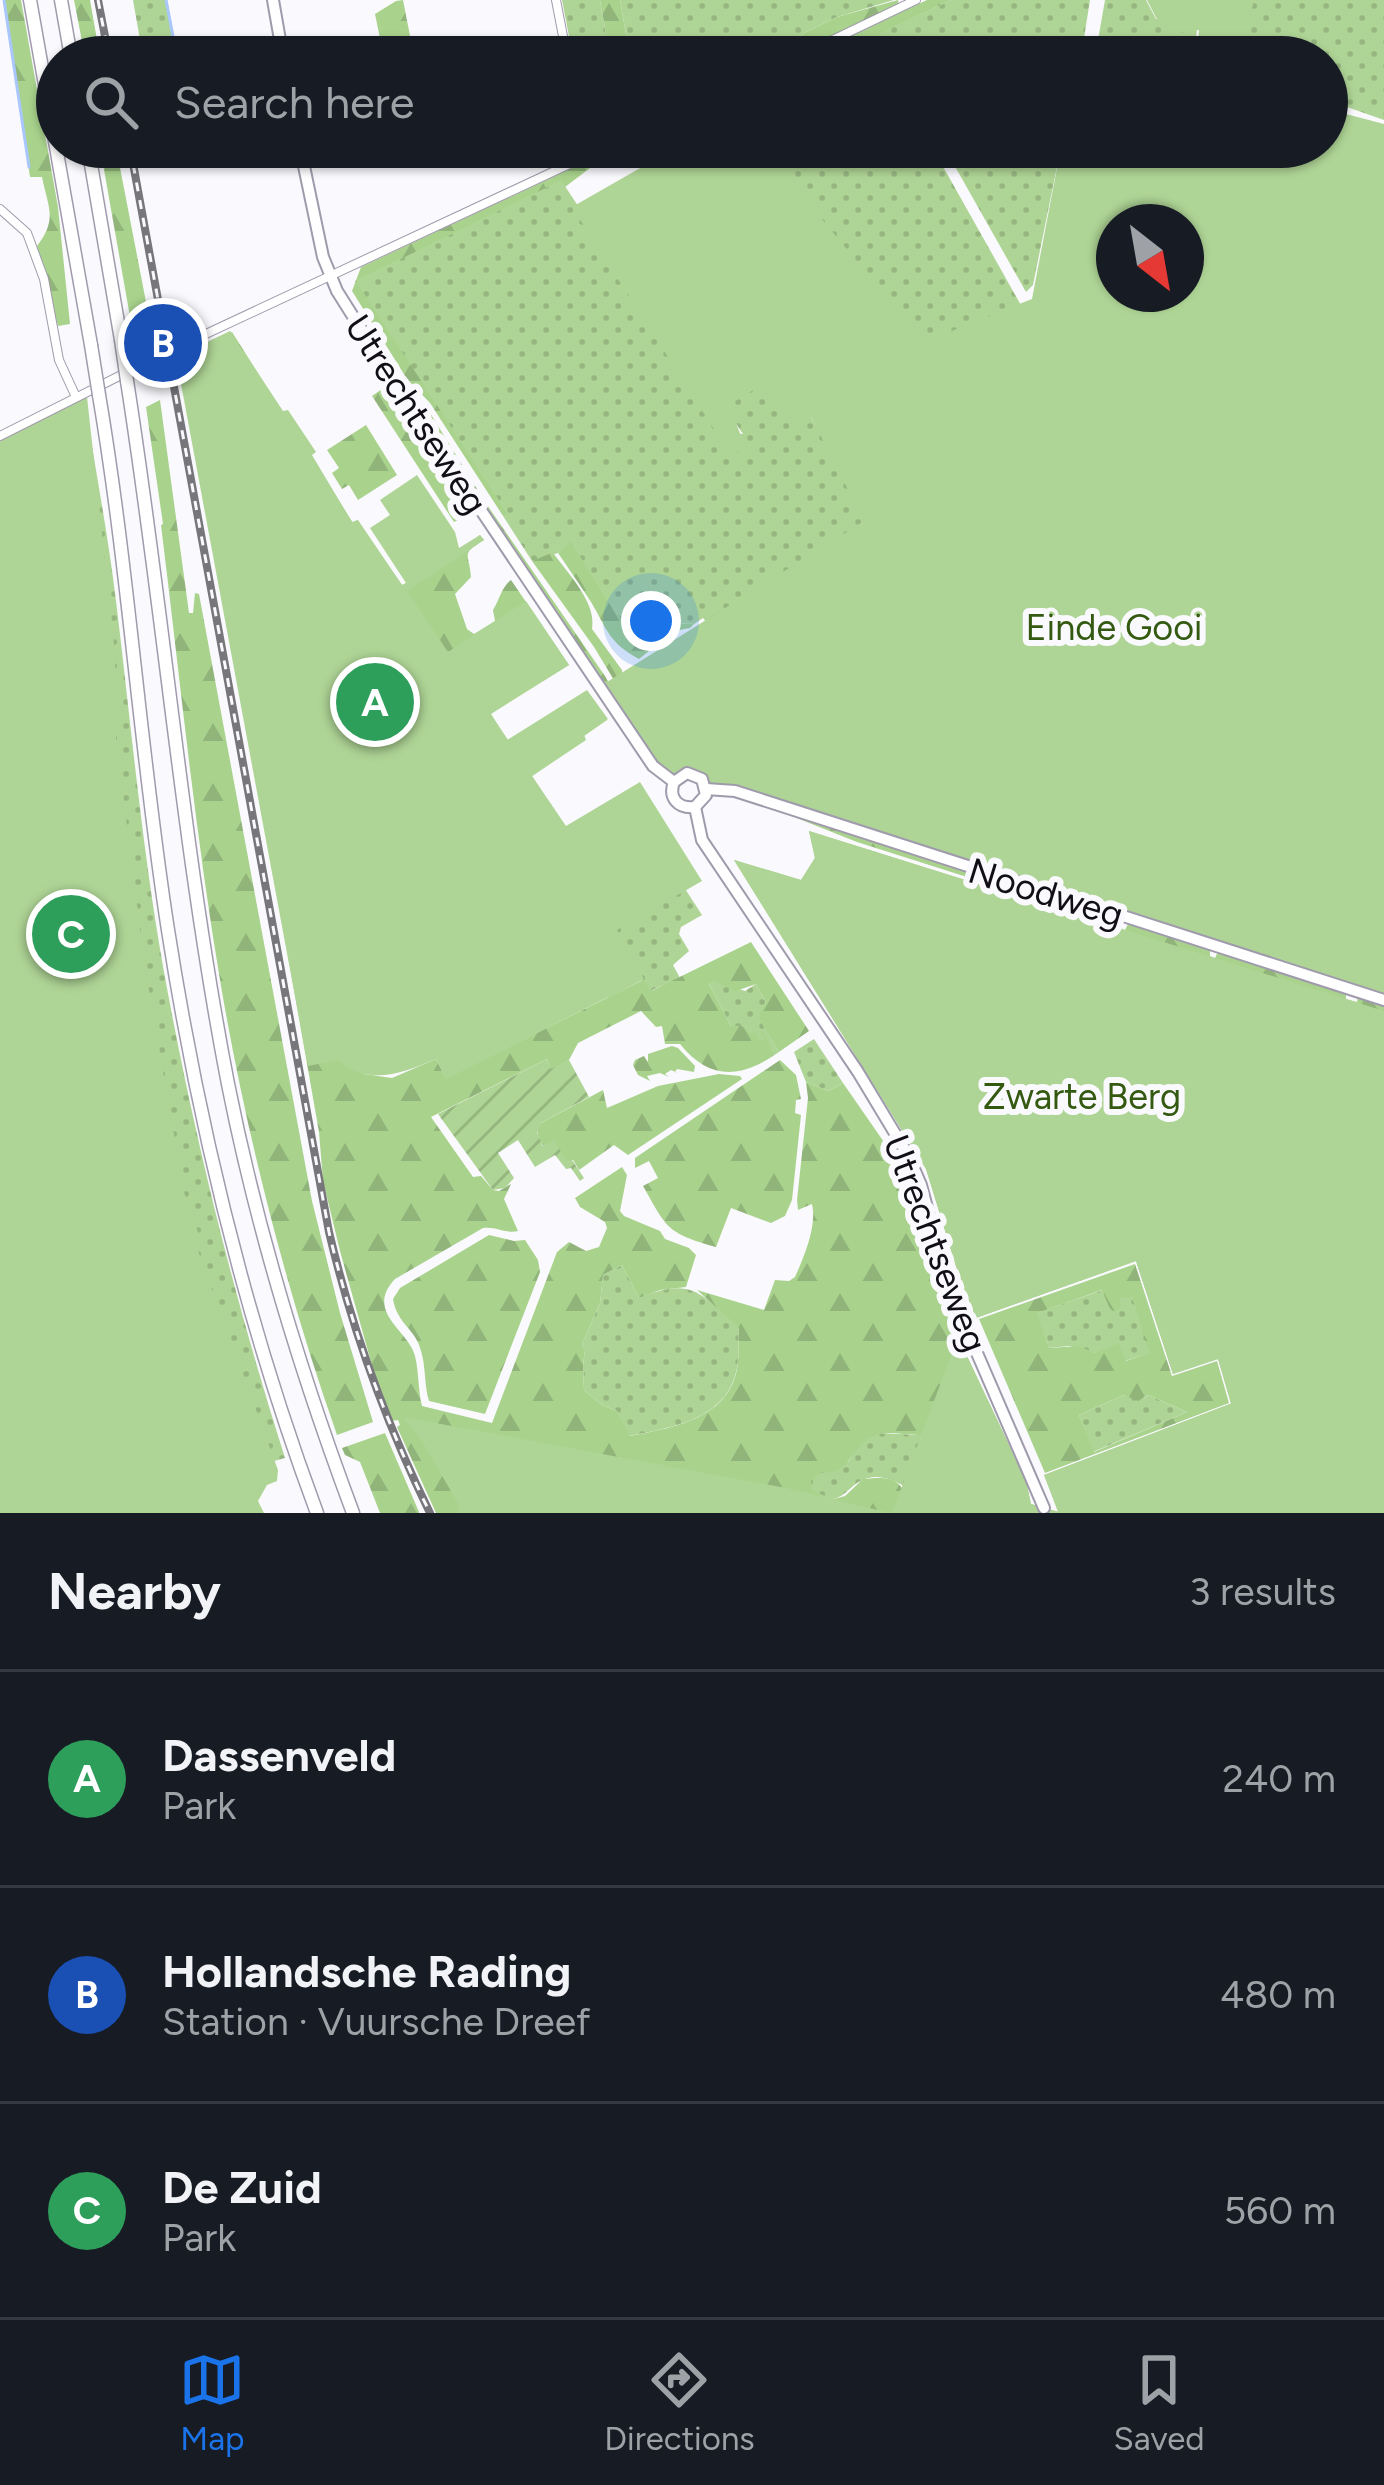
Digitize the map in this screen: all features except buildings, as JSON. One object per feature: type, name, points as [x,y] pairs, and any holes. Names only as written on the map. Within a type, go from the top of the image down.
[{"type":"highway","points":[[30,0],[36,36]]},
{"type":"highway","points":[[61,0],[67,36]]},
{"type":"highway","points":[[60,168],[103,417],[182,1014],[242,1279],[317,1513]]},
{"type":"highway","points":[[92,168],[132,412],[200,922],[229,1087],[277,1283],[353,1513]]},
{"type":"main road","points":[[273,0],[280,36]]},
{"type":"main road","name":"Utrechtseweg","points":[[304,168],[330,278],[652,766],[674,782]]},
{"type":"main road","points":[[682,775],[702,779],[706,789],[704,800],[695,807],[681,806],[672,796],[674,782],[682,775]]},
{"type":"main road","name":"Noodweg","points":[[706,789],[735,791],[1384,1000]]},
{"type":"main road","name":"Utrechtseweg","points":[[695,807],[702,840],[908,1155],[921,1185],[948,1286],[1044,1508]]},
{"type":"street","points":[[556,0],[563,36]]},
{"type":"street","points":[[841,36],[916,0]]},
{"type":"street","points":[[0,436],[552,168]]},
{"type":"street","points":[[0,209],[27,233],[44,279],[59,360],[76,397]]},
{"type":"green space","points":[[3,0],[21,0],[36,84],[36,168],[51,168],[70,324],[58,326],[37,246],[47,228],[49,205],[42,177],[30,177]]},
{"type":"green space","points":[[74,0],[90,0],[96,36],[81,36]]},
{"type":"green space","points":[[133,0],[167,0],[174,36],[139,36]]},
{"type":"green space","points":[[403,0],[410,36],[380,36],[375,14]]},
{"type":"green space","points":[[562,0],[600,0],[606,36],[569,36]]},
{"type":"green space","points":[[600,0],[620,0],[626,36],[606,36]]},
{"type":"green space","points":[[620,0],[894,0],[837,17],[801,36],[626,36]]},
{"type":"green space","points":[[898,0],[899,5],[833,36],[801,36],[837,17]]},
{"type":"green space","points":[[927,0],[951,0],[880,36],[851,36]]},
{"type":"green space","points":[[951,0],[1090,0],[1084,36],[878,34]]},
{"type":"green space","points":[[1105,0],[1146,0],[1156,19],[1197,29],[1196,36],[1099,36]]},
{"type":"green space","points":[[1147,0],[1254,0],[1245,36],[1198,36],[1199,30],[1165,35]]},
{"type":"green space","points":[[1243,0],[1384,0],[1384,120],[1348,107],[1348,36],[1237,36]]},
{"type":"green space","name":"Einde Gooi","points":[[1348,115],[1384,124],[1384,1000],[647,766],[599,687],[864,521],[811,417],[783,418],[763,384],[729,405],[748,454],[728,451],[572,207],[640,168],[779,168],[924,342],[1032,299],[1057,168],[1348,168]]},
{"type":"green space","points":[[104,168],[120,168],[153,338],[132,328]]},
{"type":"green space","points":[[572,168],[590,168],[565,187],[560,181],[356,281],[508,514],[503,516],[430,403],[407,379],[352,291],[361,267]]},
{"type":"green space","points":[[744,168],[944,168],[1022,307],[909,352]]},
{"type":"green space","points":[[956,168],[1057,168],[1033,285],[1026,292]]},
{"type":"green space","points":[[561,180],[726,432],[743,434],[718,397],[762,369],[799,397],[870,518],[710,627],[703,618],[694,624],[627,629],[570,542],[558,553],[532,561],[503,516],[507,513],[355,281]]},
{"type":"green space","points":[[230,331],[316,452],[312,455],[352,522],[358,520],[402,585],[406,583],[370,528],[390,515],[380,500],[417,475],[455,532],[459,548],[480,535],[484,540],[407,591],[448,652],[526,601],[569,665],[491,714],[507,740],[587,690],[608,719],[584,735],[586,740],[532,776],[566,826],[640,782],[702,881],[617,930],[644,979],[446,1079],[436,1059],[386,1075],[362,1073],[338,1060],[308,1066],[176,357]]},
{"type":"green space","points":[[232,332],[353,523],[357,520],[402,585],[430,573],[480,535],[484,540],[468,555],[471,577],[455,594],[467,629],[474,634],[495,621],[493,610],[511,580],[569,665],[490,713],[508,740],[587,691],[607,720],[532,776],[565,827],[576,824],[364,1074],[392,1078],[436,1059],[446,1078],[643,980],[651,991],[751,942],[809,1031],[779,1052],[758,1017],[766,1002],[756,984],[736,991],[713,981],[709,984],[731,1026],[755,1032],[759,1041],[764,1039],[762,1031],[773,1056],[736,1072],[713,1069],[680,1044],[665,1044],[662,1026],[656,1027],[641,1011],[578,1043],[569,1060],[551,1070],[547,1059],[431,1117],[473,1177],[481,1176],[493,1190],[511,1184],[504,1199],[518,1231],[483,1228],[395,1279],[387,1291],[386,1311],[415,1356],[422,1406],[492,1423],[557,1252],[569,1242],[586,1251],[599,1247],[607,1228],[575,1198],[622,1167],[627,1175],[620,1211],[624,1216],[660,1231],[665,1239],[696,1255],[686,1287],[639,1298],[622,1265],[603,1275],[600,1303],[582,1344],[584,1390],[617,1411],[630,1436],[692,1420],[718,1404],[737,1371],[739,1328],[697,1290],[764,1310],[775,1280],[795,1277],[813,1221],[812,1204],[798,1210],[797,1200],[806,1082],[829,1091],[843,1083],[911,1181],[907,1200],[927,1260],[1026,1481],[1031,1504],[1059,1512],[1044,1475],[1231,1404],[1218,1359],[1173,1374],[1136,1261],[976,1318],[926,1169],[734,860],[801,880],[815,858],[809,831],[1023,898],[1037,893],[1120,919],[1118,927],[1125,930],[1129,922],[1210,947],[1210,956],[1215,958],[1219,950],[1346,992],[1346,999],[1357,1002],[1358,996],[1384,1004],[1384,1513],[1249,1387],[1121,1513],[1021,1513],[931,1439],[888,1433],[866,1441],[838,1470],[821,1472],[811,1481],[812,1489],[831,1500],[845,1496],[863,1479],[884,1478],[897,1482],[913,1513],[436,1513],[398,1420],[392,1421],[378,1387],[323,1181],[319,1132],[207,496],[224,335]]},
{"type":"green space","points":[[382,389],[467,515],[454,522],[372,396]]},
{"type":"green space","points":[[406,390],[427,408],[620,703],[610,693]]},
{"type":"green space","points":[[87,397],[113,633],[116,740],[145,967],[184,1192],[201,1241],[196,1245],[278,1470],[277,1481],[267,1485],[258,1501],[264,1513],[0,1513],[0,440]]},
{"type":"green space","points":[[160,400],[189,613],[193,613],[195,593],[199,594],[312,1201],[373,1422],[337,1435],[270,1213],[221,986],[146,407]]},
{"type":"green space","points":[[85,402],[113,576],[164,972],[217,1217],[285,1458],[267,1463],[154,1205]]},
{"type":"green space","points":[[366,425],[397,475],[358,500],[349,485],[342,489],[332,473],[339,468],[327,450]]},
{"type":"green space","points":[[570,541],[627,629],[694,624],[648,636],[643,643],[649,651],[639,659],[629,653],[610,635],[558,553]]},
{"type":"green space","points":[[554,554],[586,599],[592,629],[622,670],[623,695],[532,561]]},
{"type":"green space","points":[[630,804],[702,915],[681,927],[679,934],[689,951],[673,965],[680,978],[652,994],[642,980],[608,998],[514,841],[590,827]]},
{"type":"green space","points":[[774,809],[1020,890],[1017,893],[857,842]]},
{"type":"green space","name":"Zwarte Berg","points":[[809,831],[1384,1011],[1384,1513],[892,1513],[958,1337],[1026,1481],[1031,1504],[1058,1512],[1044,1475],[1232,1403],[1218,1359],[1173,1374],[1136,1261],[976,1318],[926,1169],[734,860],[801,880],[815,858]]},
{"type":"green space","points":[[713,980],[745,991],[756,984],[766,1002],[759,1018],[779,1052],[773,1056],[764,1039],[759,1042],[731,1026],[709,984]]},
{"type":"green space","points":[[814,1039],[843,1083],[829,1091],[806,1082],[794,1052]]},
{"type":"green space","points":[[672,1046],[695,1066],[694,1072],[671,1070],[665,1074],[669,1077],[647,1076],[650,1081],[638,1075],[635,1060],[644,1056],[648,1062],[648,1054]]},
{"type":"green space","points":[[547,1059],[551,1069],[569,1060],[589,1097],[541,1123],[537,1133],[543,1146],[554,1140],[584,1178],[580,1181],[555,1155],[535,1167],[518,1140],[498,1153],[514,1178],[505,1188],[493,1190],[438,1114]]},
{"type":"green space","points":[[780,1060],[796,1075],[801,1099],[796,1100],[795,1113],[801,1115],[792,1200],[785,1216],[771,1223],[731,1208],[716,1247],[677,1233],[663,1220],[643,1186],[658,1178],[649,1161],[635,1168],[635,1158]]},
{"type":"green space","points":[[719,1074],[742,1079],[628,1155],[614,1145],[579,1170],[573,1160],[556,1156],[540,1140],[537,1127],[541,1123],[603,1090],[607,1108],[658,1086]]},
{"type":"green space","points":[[489,1235],[525,1240],[540,1272],[485,1414],[429,1401],[419,1343],[398,1315],[393,1299],[400,1288]]},
{"type":"green space","points":[[1135,1264],[1172,1376],[1217,1361],[1229,1403],[1045,1473],[979,1319]],"holes":[[[1102,1290],[1114,1312],[1121,1307],[1120,1299],[1132,1297],[1149,1353],[1126,1361],[1119,1343],[1095,1353],[1079,1346],[1049,1348],[1037,1313]],[[1124,1395],[1138,1401],[1148,1395],[1187,1412],[1094,1452],[1079,1415]]]},
{"type":"green space","points":[[622,1265],[639,1298],[672,1289],[695,1292],[739,1327],[737,1370],[718,1403],[692,1420],[629,1436],[617,1411],[584,1390],[582,1344],[600,1303],[603,1275]]},
{"type":"green space","points":[[1103,1290],[1109,1307],[1132,1296],[1150,1353],[1125,1361],[1069,1346],[1049,1348],[1036,1313]]},
{"type":"green space","points":[[1124,1395],[1148,1395],[1187,1412],[1093,1452],[1079,1415]]},
{"type":"green space","points":[[403,1417],[786,1488],[890,1513],[458,1513],[459,1505]]},
{"type":"green space","points":[[385,1433],[419,1513],[380,1513],[360,1462],[345,1455],[342,1448]]},
{"type":"green space","points":[[878,1433],[921,1435],[916,1493],[880,1477],[865,1479],[831,1500],[811,1489],[810,1481],[821,1471],[849,1461],[860,1444]]},
{"type":"waterway","points":[[4,0],[29,167]]},
{"type":"waterway","points":[[166,0],[173,36]]},
{"type":"railway","points":[[98,0],[105,36]]},
{"type":"railway","points":[[134,168],[329,1232],[372,1376],[430,1513]]},
{"type":"place","name":"Hollandsche Rading","points":[[163,343]]},
{"type":"place","name":"Dassenveld","points":[[375,702]]},
{"type":"place","name":"De Zuid","points":[[71,934]]}]
